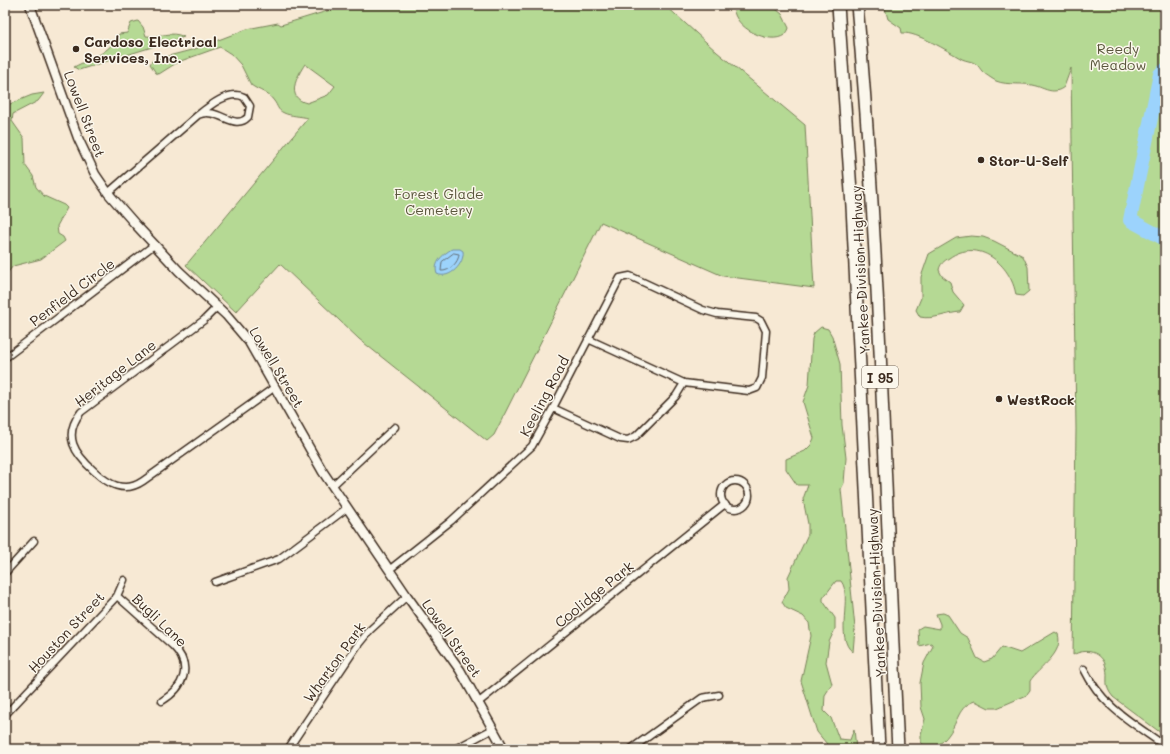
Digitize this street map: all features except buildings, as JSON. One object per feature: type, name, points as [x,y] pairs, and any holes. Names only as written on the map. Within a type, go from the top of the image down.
[{"type":"highway","name":"Yankee Division Highway","points":[[838,5],[852,191],[879,749]]},
{"type":"highway","name":"Yankee Division Highway","points":[[857,5],[867,117],[898,749]]},
{"type":"main road","name":"Lowell Street","points":[[30,5],[81,146],[95,174],[108,193],[154,245],[217,307],[249,342],[276,386],[314,458],[389,570],[454,662],[504,749]]},
{"type":"street","points":[[108,193],[198,115],[213,105],[234,95],[244,97],[250,106],[248,117],[239,122],[232,122],[212,113],[198,115]]},
{"type":"street","name":"Penfield Circle","points":[[5,358],[154,245]]},
{"type":"street","name":"Keeling Road","points":[[389,570],[451,521],[529,449],[553,408],[617,280],[623,276],[632,276],[703,310],[717,314],[756,318],[763,323],[766,331],[763,363],[761,380],[756,388],[746,390],[684,383]]},
{"type":"street","name":"Heritage Lane","points":[[217,307],[204,320],[81,412],[75,422],[72,433],[73,445],[78,455],[109,483],[119,487],[134,486],[262,394],[276,386]]},
{"type":"street","points":[[553,408],[620,439],[628,440],[636,436],[676,396],[684,383],[588,339]]},
{"type":"street","points":[[332,486],[395,427]]},
{"type":"street","points":[[736,482],[746,486],[749,496],[744,506],[734,509],[725,504],[722,494],[727,485],[736,482]]},
{"type":"street","name":"Coolidge Park","points":[[478,702],[725,504]]},
{"type":"street","points":[[215,582],[279,559],[347,508]]},
{"type":"street","points":[[5,573],[34,541]]},
{"type":"street","name":"Houston Street","points":[[5,715],[117,596],[124,580]]},
{"type":"street","name":"Bugli Lane","points":[[117,596],[173,646],[181,656],[184,668],[182,681],[176,691],[162,702]]},
{"type":"street","name":"Wharton Park","points":[[288,749],[365,636],[407,596]]},
{"type":"street","points":[[1084,669],[1091,685],[1106,702],[1165,746]]},
{"type":"street","points":[[631,749],[702,698],[720,696]]},
{"type":"street","points":[[455,749],[493,729]]},
{"type":"green space","name":"Forest Glade Cemetery","points":[[347,5],[665,5],[717,52],[805,125],[814,288],[723,276],[601,222],[494,435],[487,441],[359,339],[280,264],[236,312],[186,265],[308,118],[289,115],[280,111],[269,96],[251,85],[241,65],[231,54],[220,47],[178,62],[159,74],[156,73],[150,64],[152,61],[195,49],[247,29],[278,23],[281,25]],"holes":[[[305,64],[335,86],[328,95],[307,103],[300,100],[296,96],[295,92],[296,80]]]},
{"type":"green space","points":[[734,5],[771,5],[782,14],[789,28],[784,35],[777,38],[767,38],[757,34],[747,29],[740,22],[735,14]]},
{"type":"green space","name":"Reedy Meadow","points":[[884,5],[1165,5],[1165,736],[1113,697],[1107,686],[1106,667],[1101,657],[1092,652],[1083,652],[1073,655],[1076,429],[1071,68],[1064,87],[1057,91],[1050,91],[1026,84],[996,81],[984,73],[974,63],[962,59],[924,39],[902,33],[901,28],[888,19]]},
{"type":"green space","points":[[138,21],[143,27],[146,36],[175,34],[184,37],[79,70],[74,67],[105,51],[115,41],[119,34],[127,33],[131,23]]},
{"type":"green space","points":[[44,93],[38,101],[13,114],[12,121],[24,138],[25,165],[33,176],[36,187],[44,196],[64,205],[67,208],[57,226],[58,234],[63,237],[65,241],[41,259],[13,266],[5,276],[5,106],[32,95]]},
{"type":"green space","points":[[971,236],[983,237],[994,241],[1023,256],[1028,267],[1029,291],[1023,296],[1016,295],[1008,273],[992,257],[982,252],[960,252],[944,262],[940,266],[939,270],[942,276],[950,282],[953,292],[964,305],[960,312],[935,317],[920,317],[916,310],[921,298],[921,277],[929,254],[956,238]]},
{"type":"green space","points":[[821,327],[828,329],[832,336],[840,364],[842,425],[846,458],[844,483],[841,489],[855,628],[853,652],[848,646],[845,638],[844,588],[841,581],[836,581],[823,598],[823,601],[835,618],[835,629],[829,642],[826,662],[832,684],[825,695],[824,711],[831,718],[839,739],[850,740],[854,729],[856,749],[831,749],[817,732],[801,681],[811,636],[809,623],[803,616],[786,608],[782,602],[789,589],[788,577],[808,534],[808,524],[803,499],[808,485],[797,485],[786,469],[786,459],[805,451],[811,445],[814,438],[803,402],[809,385],[812,339],[814,333]]},
{"type":"green space","points":[[943,613],[948,615],[960,633],[968,638],[977,658],[984,662],[992,659],[1002,647],[1020,653],[1055,632],[1058,634],[1059,641],[1050,660],[1030,681],[1030,691],[1027,695],[997,708],[989,708],[975,701],[969,703],[962,710],[946,738],[935,747],[931,747],[925,746],[921,742],[921,734],[925,719],[921,707],[920,683],[924,663],[933,646],[931,643],[919,646],[918,629],[923,626],[940,629],[940,624],[936,614]]},
{"type":"water","points":[[452,249],[460,249],[463,251],[462,260],[459,265],[447,275],[437,274],[436,266],[440,259],[445,253]]},
{"type":"waterway","points":[[1165,70],[1160,74],[1130,220],[1165,239]]},
{"type":"place","name":"Cardoso Electrical Services, Inc.","points":[[76,49]]},
{"type":"place","name":"Stor-U-Self","points":[[981,160]]},
{"type":"place","name":"WestRock","points":[[999,399]]}]
